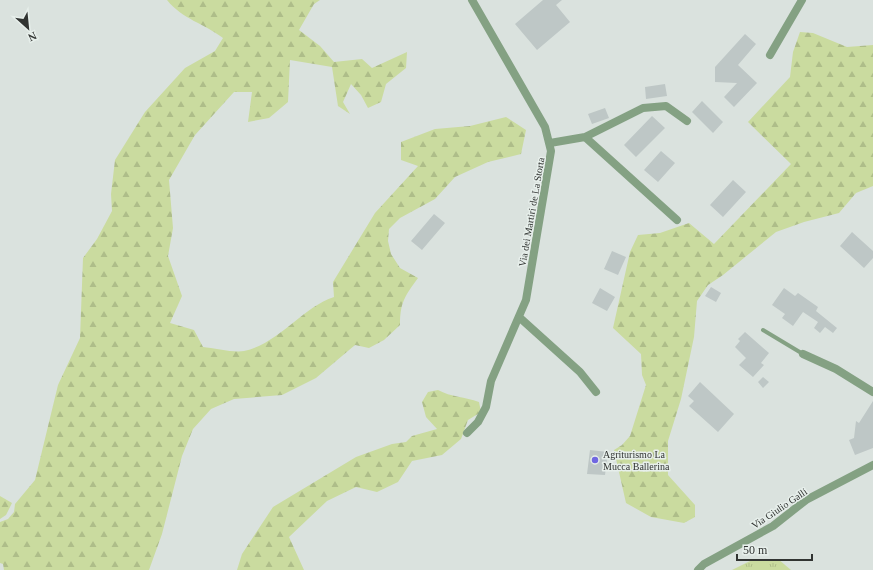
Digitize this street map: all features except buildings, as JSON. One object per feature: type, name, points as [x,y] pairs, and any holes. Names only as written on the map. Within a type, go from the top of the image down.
[{"type":"street","name":"Via dei Martiri de La Storta","points":[[467,433],[478,422],[486,407],[491,381],[526,300],[551,158],[550,143],[545,127],[529,96],[472,0]]},
{"type":"street","points":[[770,55],[802,0]]},
{"type":"street","points":[[550,143],[585,137],[643,108],[666,106],[687,122]]},
{"type":"street","points":[[585,137],[677,220]]},
{"type":"street","points":[[519,317],[580,372],[596,392]]},
{"type":"street","points":[[803,354],[836,369],[873,392]]},
{"type":"street","name":"Via Giulio Galli","points":[[698,570],[704,564],[773,526],[806,500],[873,465]]},
{"type":"lane","points":[[762,330],[803,354]]},
{"type":"green space","points":[[167,0],[320,0],[314,4],[299,30],[320,46],[334,62],[362,59],[372,68],[407,52],[406,68],[386,84],[381,102],[368,108],[361,95],[351,84],[343,102],[350,114],[338,106],[332,67],[290,60],[288,102],[269,118],[248,122],[252,92],[234,92],[195,135],[169,180],[173,228],[168,256],[182,296],[170,323],[194,330],[203,347],[230,351],[244,351],[257,347],[269,341],[311,309],[334,297],[333,282],[375,213],[418,166],[401,160],[401,142],[435,129],[470,126],[506,117],[526,130],[521,154],[488,162],[455,177],[435,199],[400,218],[389,229],[388,241],[391,254],[400,268],[418,278],[402,305],[400,325],[384,340],[369,348],[355,345],[316,378],[282,395],[234,399],[211,409],[193,429],[182,456],[162,534],[149,570],[4,570],[3,564],[0,563],[0,522],[8,519],[14,512],[15,504],[35,480],[58,385],[80,338],[83,258],[97,239],[112,211],[111,194],[115,160],[145,112],[185,68],[215,51],[223,38],[187,17],[173,7]]},
{"type":"green space","points":[[800,32],[813,33],[847,47],[873,45],[873,186],[856,193],[839,213],[804,222],[776,232],[723,275],[708,285],[697,301],[694,337],[681,399],[668,441],[668,475],[695,505],[695,517],[684,523],[651,517],[626,503],[614,450],[622,445],[630,436],[646,385],[642,375],[641,354],[613,328],[630,252],[638,235],[660,233],[689,223],[714,244],[791,164],[748,122],[790,77],[793,52]]},
{"type":"green space","points":[[438,390],[479,402],[481,412],[468,420],[461,439],[442,455],[412,461],[398,482],[377,492],[356,487],[327,501],[289,537],[304,570],[237,570],[242,554],[273,507],[356,457],[392,444],[406,442],[412,436],[437,429],[426,417],[422,402],[428,392]]},
{"type":"green space","points":[[0,496],[12,503],[6,515],[0,519]]},
{"type":"green space","points":[[778,559],[791,570],[732,570],[752,560]]},
{"type":"place","name":"Agriturismo La Mucca Ballerina","points":[[595,460]]}]
